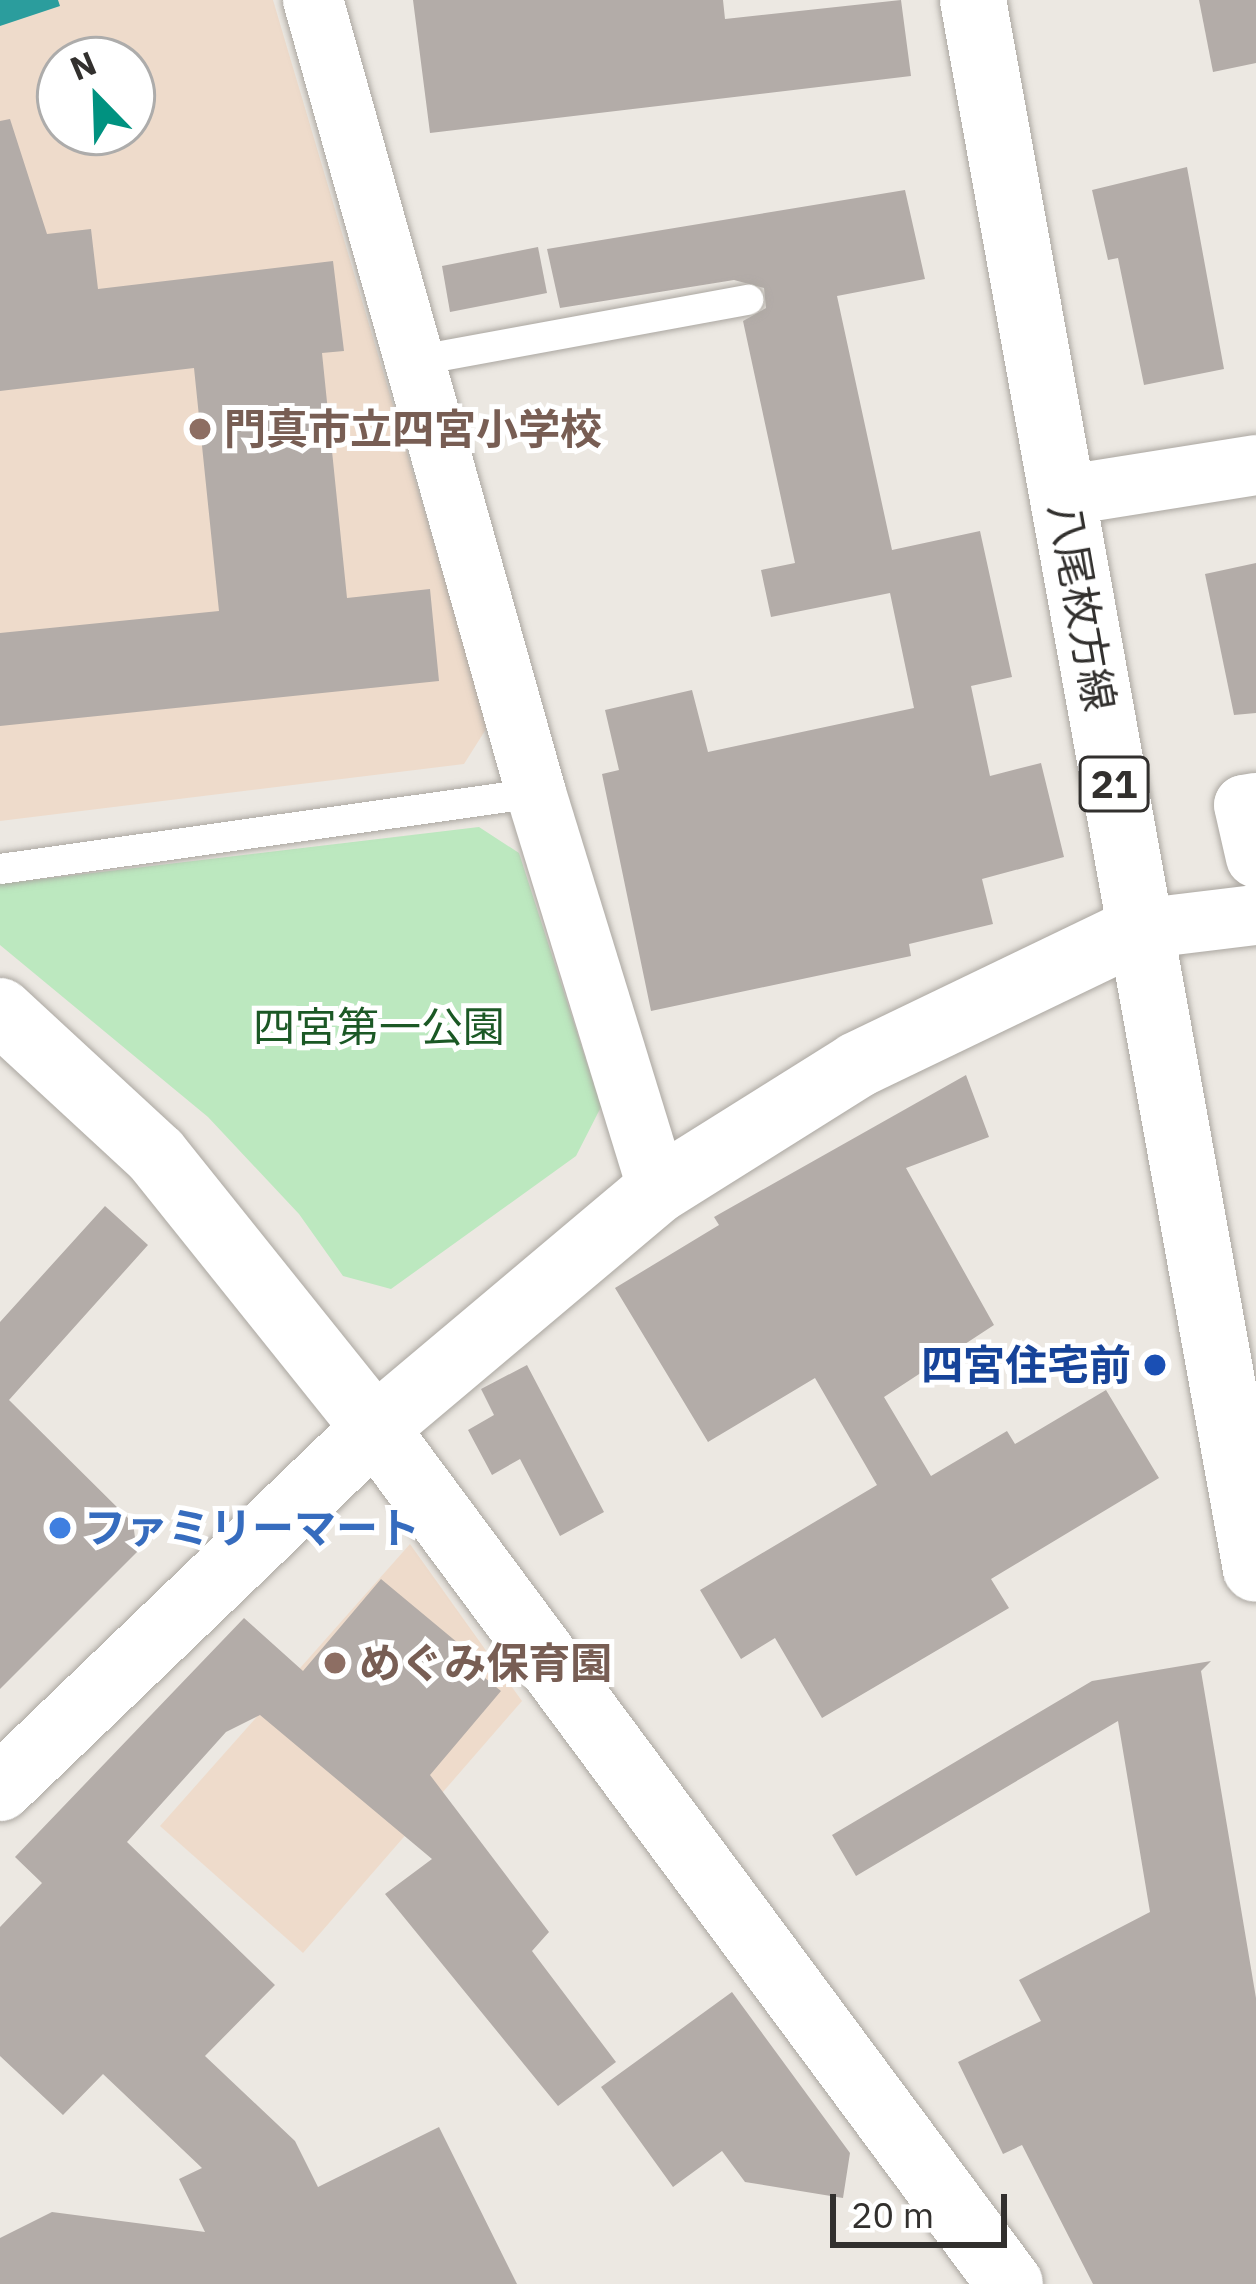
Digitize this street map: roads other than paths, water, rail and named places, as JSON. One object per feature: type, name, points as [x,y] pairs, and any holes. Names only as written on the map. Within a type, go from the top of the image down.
[{"type":"street","points":[[313,0],[536,793],[658,1190]]},
{"type":"street","name":"八尾枚方線","points":[[974,0],[1256,1569]]},
{"type":"street","points":[[1062,496],[1256,465]]},
{"type":"street","points":[[1256,803],[1244,806],[1256,858]]},
{"type":"street","points":[[0,1788],[375,1428],[658,1190],[857,1065],[1139,929],[1256,915]]},
{"type":"street","points":[[0,1011],[157,1155],[375,1428],[1010,2284]]},
{"type":"lane","points":[[414,361],[748,300]]},
{"type":"lane","points":[[0,869],[536,793]]},
{"type":"water","points":[[0,0],[58,0],[60,6],[0,26]]},
{"type":"place","name":"門真市立四宮小学校","points":[[200,429]]},
{"type":"place","name":"四宮住宅前","points":[[1155,1365]]},
{"type":"place","name":"ファミリーマート","points":[[60,1528]]},
{"type":"place","name":"めぐみ保育園","points":[[335,1663]]},
{"type":"park label","name":"四宮第一公園","points":[[379,1027]]}]
